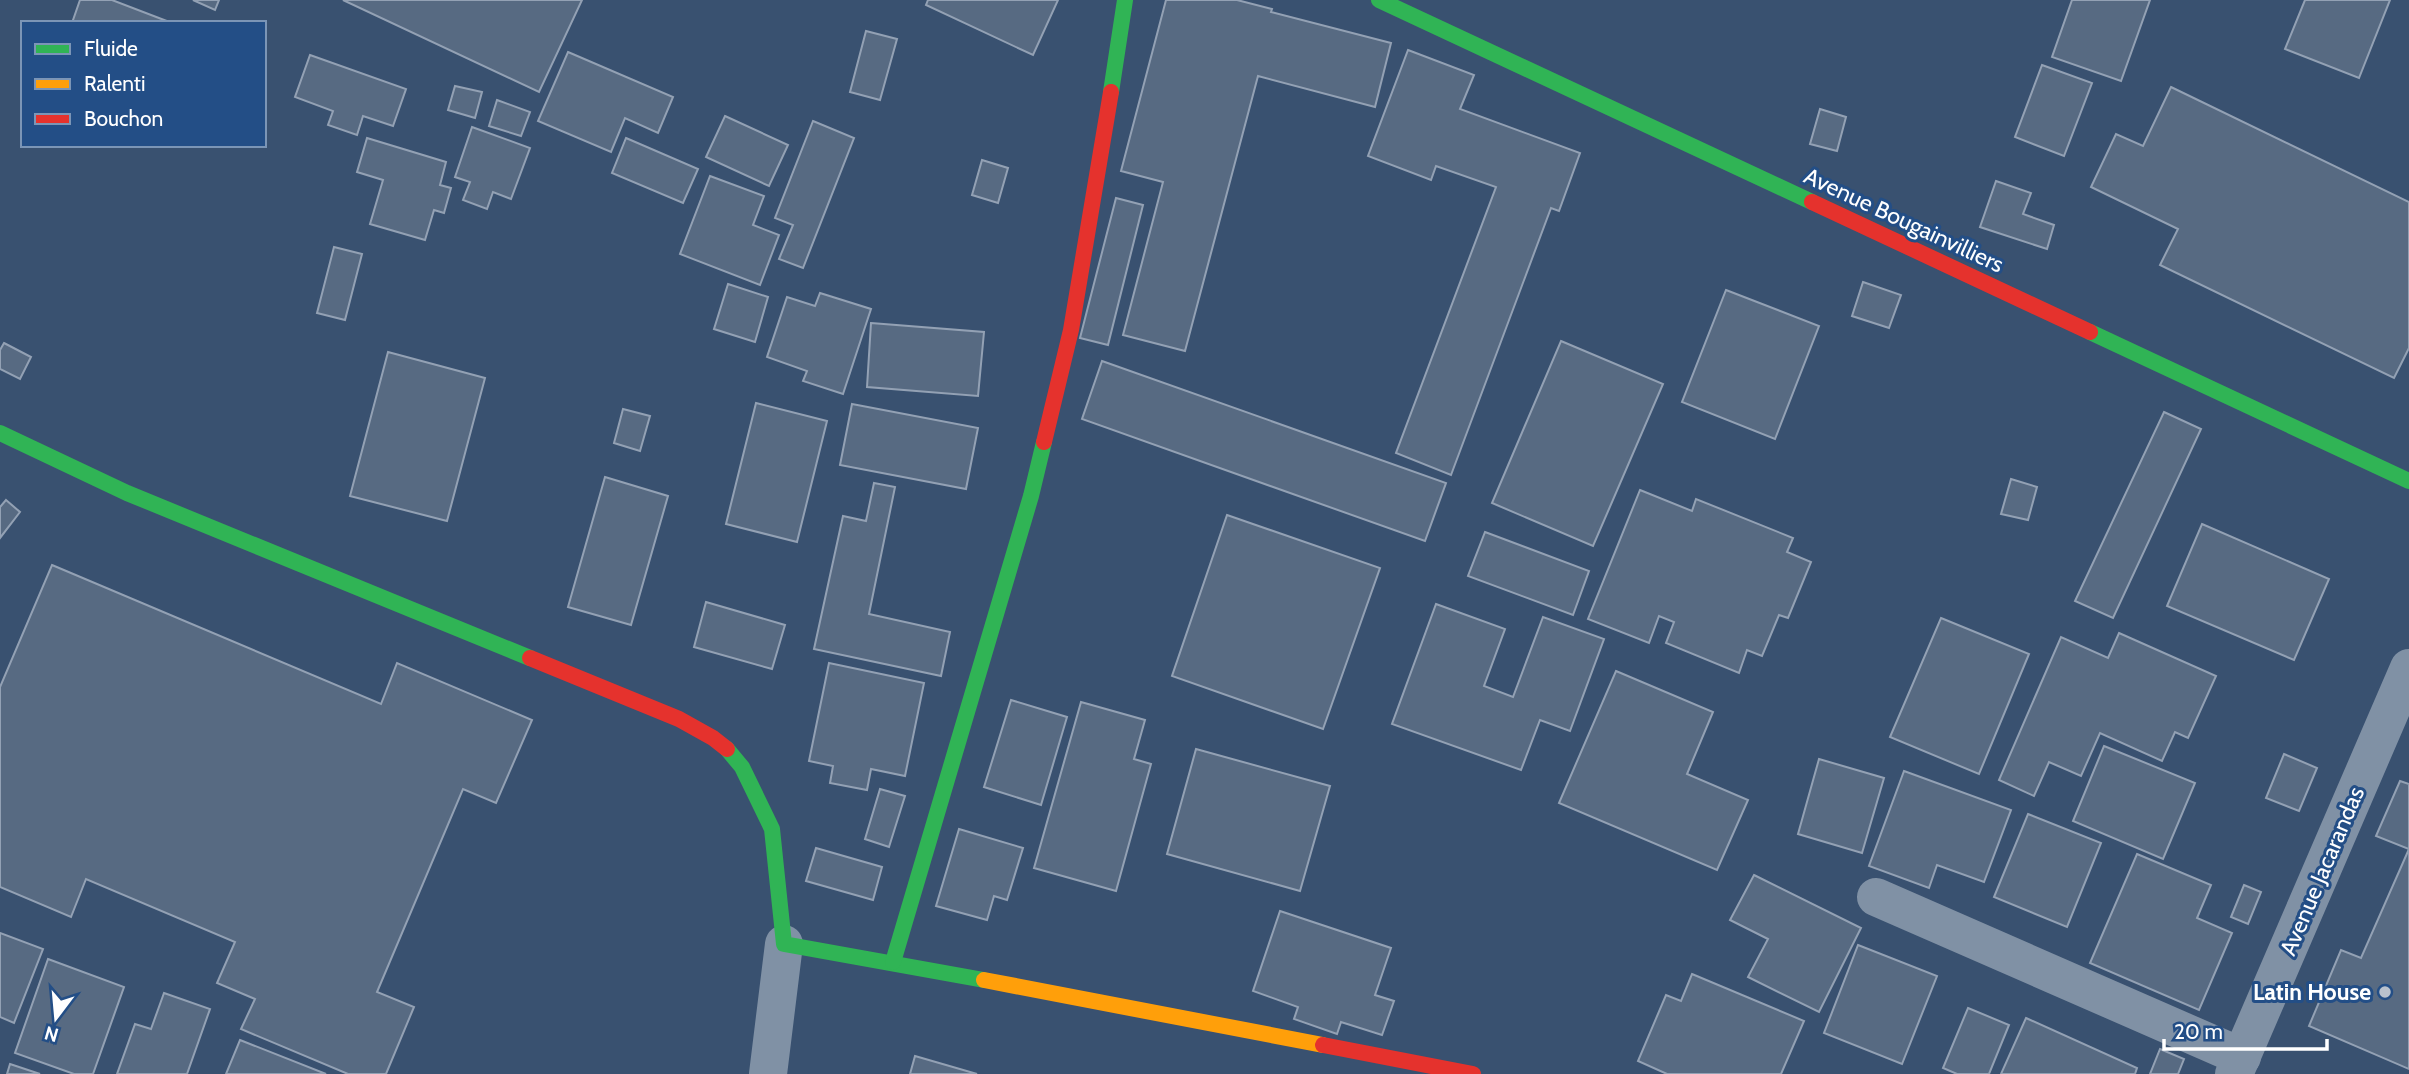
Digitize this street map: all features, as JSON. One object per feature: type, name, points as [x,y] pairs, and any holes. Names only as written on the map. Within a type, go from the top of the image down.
[{"type":"street","points":[[893,962],[1031,496],[1062,368],[1097,184],[1125,0]]},
{"type":"street","name":"Avenue Bougainvilliers","points":[[1379,0],[2409,481]]},
{"type":"street","points":[[0,433],[127,493],[679,719],[713,738],[728,750],[741,767],[772,829],[784,944],[768,1074]]},
{"type":"street","name":"Avenue Jacarandas","points":[[2238,1065],[2409,668]]},
{"type":"street","points":[[1876,897],[2238,1065]]},
{"type":"street","points":[[784,944],[893,962],[1473,1074]]},
{"type":"building","points":[[80,0],[112,0],[167,21],[73,21]]},
{"type":"building","points":[[193,0],[219,0],[215,10]]},
{"type":"building","points":[[343,0],[582,0],[539,92]]},
{"type":"building","points":[[928,0],[1058,0],[1033,55],[926,5]]},
{"type":"building","points":[[1166,0],[1237,0],[1272,9],[1271,12],[1391,43],[1375,107],[1258,76],[1185,351],[1123,335],[1163,182],[1121,171]]},
{"type":"building","points":[[2072,0],[2150,0],[2121,81],[2052,57]]},
{"type":"building","points":[[2305,0],[2390,0],[2359,78],[2285,49]]},
{"type":"building","points":[[866,31],[897,39],[880,100],[850,92]]},
{"type":"building","points":[[1408,50],[1474,75],[1460,109],[1580,153],[1559,211],[1551,208],[1451,475],[1396,453],[1496,187],[1436,166],[1431,180],[1368,156]]},
{"type":"building","points":[[568,52],[673,97],[658,133],[625,118],[611,152],[538,121]]},
{"type":"building","points":[[310,55],[406,89],[393,126],[363,116],[357,135],[328,125],[333,111],[295,97]]},
{"type":"building","points":[[2042,65],[2092,83],[2064,156],[2015,137]]},
{"type":"building","points":[[455,86],[482,92],[475,118],[448,110]]},
{"type":"building","points":[[2171,87],[2409,202],[2409,348],[2394,378],[2160,265],[2178,229],[2091,187],[2116,134],[2143,146]]},
{"type":"building","points":[[497,100],[530,112],[521,136],[489,126]]},
{"type":"building","points":[[1820,109],[1846,117],[1837,151],[1810,144]]},
{"type":"building","points":[[725,116],[788,145],[769,186],[706,157]]},
{"type":"building","points":[[813,121],[854,138],[803,268],[779,259],[793,225],[775,218]]},
{"type":"building","points":[[472,127],[530,148],[511,199],[493,192],[487,209],[463,200],[470,182],[455,177]]},
{"type":"building","points":[[367,138],[446,162],[440,185],[451,188],[444,213],[434,210],[425,240],[370,224],[383,180],[357,172]]},
{"type":"building","points":[[626,138],[698,169],[683,203],[612,173]]},
{"type":"building","points":[[982,160],[1008,168],[998,203],[972,195]]},
{"type":"building","points":[[710,176],[764,196],[753,225],[779,235],[760,285],[680,254]]},
{"type":"building","points":[[1996,181],[2031,193],[2023,214],[2054,225],[2047,249],[1980,227]]},
{"type":"building","points":[[1116,198],[1143,205],[1108,345],[1080,338]]},
{"type":"building","points":[[334,247],[362,254],[345,320],[317,313]]},
{"type":"building","points":[[1863,282],[1901,295],[1889,328],[1852,316]]},
{"type":"building","points":[[728,284],[768,297],[755,342],[714,329]]},
{"type":"building","points":[[1726,290],[1819,326],[1775,439],[1682,402]]},
{"type":"building","points":[[820,293],[871,309],[843,394],[803,381],[807,371],[767,357],[787,297],[815,306]]},
{"type":"building","points":[[871,323],[984,332],[978,396],[867,387]]},
{"type":"building","points":[[1561,341],[1663,384],[1593,546],[1492,503]]},
{"type":"building","points":[[4,343],[31,357],[20,379],[0,369],[0,350]]},
{"type":"building","points":[[388,352],[485,378],[447,521],[350,496]]},
{"type":"building","points":[[1102,361],[1446,483],[1425,541],[1082,419]]},
{"type":"building","points":[[756,403],[827,421],[797,542],[726,524]]},
{"type":"building","points":[[852,404],[978,428],[966,489],[840,465]]},
{"type":"building","points":[[623,409],[650,416],[640,451],[614,443]]},
{"type":"building","points":[[2164,412],[2201,429],[2113,618],[2075,601]]},
{"type":"building","points":[[605,477],[668,496],[631,625],[568,607]]},
{"type":"building","points":[[2011,479],[2037,487],[2028,520],[2001,514]]},
{"type":"building","points":[[874,483],[895,487],[869,614],[950,632],[941,676],[814,649],[843,516],[866,521]]},
{"type":"building","points":[[1640,490],[1692,511],[1696,499],[1793,538],[1787,552],[1811,562],[1788,618],[1779,615],[1762,656],[1747,650],[1739,673],[1666,643],[1674,622],[1659,616],[1649,643],[1588,619]]},
{"type":"building","points":[[6,500],[20,512],[0,538],[0,507]]},
{"type":"building","points":[[1227,515],[1380,568],[1323,729],[1172,676]]},
{"type":"building","points":[[2202,524],[2329,579],[2294,660],[2167,606]]},
{"type":"building","points":[[1485,532],[1589,571],[1573,615],[1468,576]]},
{"type":"building","points":[[52,565],[381,704],[397,663],[532,720],[496,803],[463,789],[377,992],[414,1007],[386,1074],[348,1074],[241,1029],[255,999],[217,983],[235,942],[86,879],[71,917],[0,887],[0,687]]},
{"type":"building","points":[[706,602],[785,625],[772,669],[694,647]]},
{"type":"building","points":[[1436,604],[1505,629],[1484,686],[1513,697],[1543,617],[1604,639],[1570,731],[1540,720],[1521,770],[1392,724]]},
{"type":"building","points":[[1941,618],[2029,654],[1979,774],[1890,737]]},
{"type":"building","points":[[2119,633],[2216,676],[2188,738],[2175,732],[2162,761],[2100,733],[2081,776],[2049,762],[2034,796],[1999,780],[2061,637],[2108,658]]},
{"type":"building","points":[[829,663],[924,683],[905,776],[871,769],[867,790],[830,783],[833,766],[809,761]]},
{"type":"building","points":[[1616,671],[1713,712],[1687,774],[1748,800],[1717,870],[1559,803]]},
{"type":"building","points":[[1011,700],[1067,717],[1041,805],[984,787]]},
{"type":"building","points":[[1081,702],[1145,720],[1134,759],[1151,764],[1116,891],[1034,868]]},
{"type":"building","points":[[2104,746],[2195,783],[2163,859],[2073,821]]},
{"type":"building","points":[[1196,749],[1330,786],[1300,891],[1167,854]]},
{"type":"building","points":[[2284,754],[2317,768],[2299,811],[2266,798]]},
{"type":"building","points":[[1819,759],[1884,778],[1862,853],[1798,834]]},
{"type":"building","points":[[1904,771],[2011,810],[1984,882],[1937,865],[1929,888],[1869,866]]},
{"type":"building","points":[[2400,781],[2409,784],[2409,849],[2376,836]]},
{"type":"building","points":[[880,789],[905,796],[889,847],[865,839]]},
{"type":"building","points":[[2028,814],[2101,843],[2067,927],[1994,897]]},
{"type":"building","points":[[959,829],[1023,848],[1007,900],[994,896],[987,920],[936,906]]},
{"type":"building","points":[[816,848],[882,867],[873,900],[806,881]]},
{"type":"building","points":[[2409,849],[2409,1069],[2309,1026],[2341,950],[2361,958]]},
{"type":"building","points":[[2137,854],[2211,885],[2197,918],[2232,933],[2199,1010],[2090,963]]},
{"type":"building","points":[[1754,875],[1861,928],[1819,1012],[1748,977],[1768,939],[1730,920]]},
{"type":"building","points":[[2244,885],[2261,892],[2248,924],[2231,917]]},
{"type":"building","points":[[1280,911],[1391,948],[1375,995],[1394,1001],[1382,1035],[1341,1022],[1337,1034],[1294,1019],[1298,1007],[1253,991]]},
{"type":"building","points":[[0,933],[43,949],[14,1023],[0,1017]]},
{"type":"building","points":[[1858,945],[1937,976],[1902,1064],[1824,1033]]},
{"type":"building","points":[[48,959],[124,987],[93,1074],[74,1074],[15,1053]]},
{"type":"building","points":[[1692,974],[1804,1021],[1781,1074],[1667,1074],[1638,1061],[1666,995],[1681,1001]]},
{"type":"building","points":[[164,993],[210,1009],[187,1074],[117,1074],[135,1024],[151,1029]]},
{"type":"building","points":[[1968,1008],[2009,1025],[1989,1074],[1957,1074],[1943,1068]]},
{"type":"building","points":[[2026,1018],[2137,1068],[2135,1074],[2001,1074]]},
{"type":"building","points":[[240,1040],[326,1074],[226,1074]]},
{"type":"building","points":[[2160,1049],[2184,1059],[2178,1074],[2150,1074]]},
{"type":"building","points":[[915,1056],[977,1074],[910,1074]]},
{"type":"building","points":[[10,1064],[40,1074],[7,1074]]},
{"type":"traffic: fast","points":[[1111,92],[1125,0]]},
{"type":"traffic: fast","points":[[1379,0],[1812,202]]},
{"type":"traffic: fast","points":[[2090,332],[2409,481]]},
{"type":"traffic: fast","points":[[0,433],[127,493],[530,658]]},
{"type":"traffic: fast","points":[[893,962],[1031,496],[1044,442]]},
{"type":"traffic: fast","points":[[727,749],[742,767],[772,829],[784,944],[984,980]]},
{"type":"traffic: slow","points":[[984,980],[1323,1045]]},
{"type":"traffic: jam","points":[[1044,442],[1071,330],[1111,92]]},
{"type":"traffic: jam","points":[[1812,202],[2090,332]]},
{"type":"traffic: jam","points":[[530,658],[679,719],[727,749]]},
{"type":"traffic: jam","points":[[1323,1045],[1473,1074]]},
{"type":"place","name":"Latin House","points":[[2385,992]]}]
